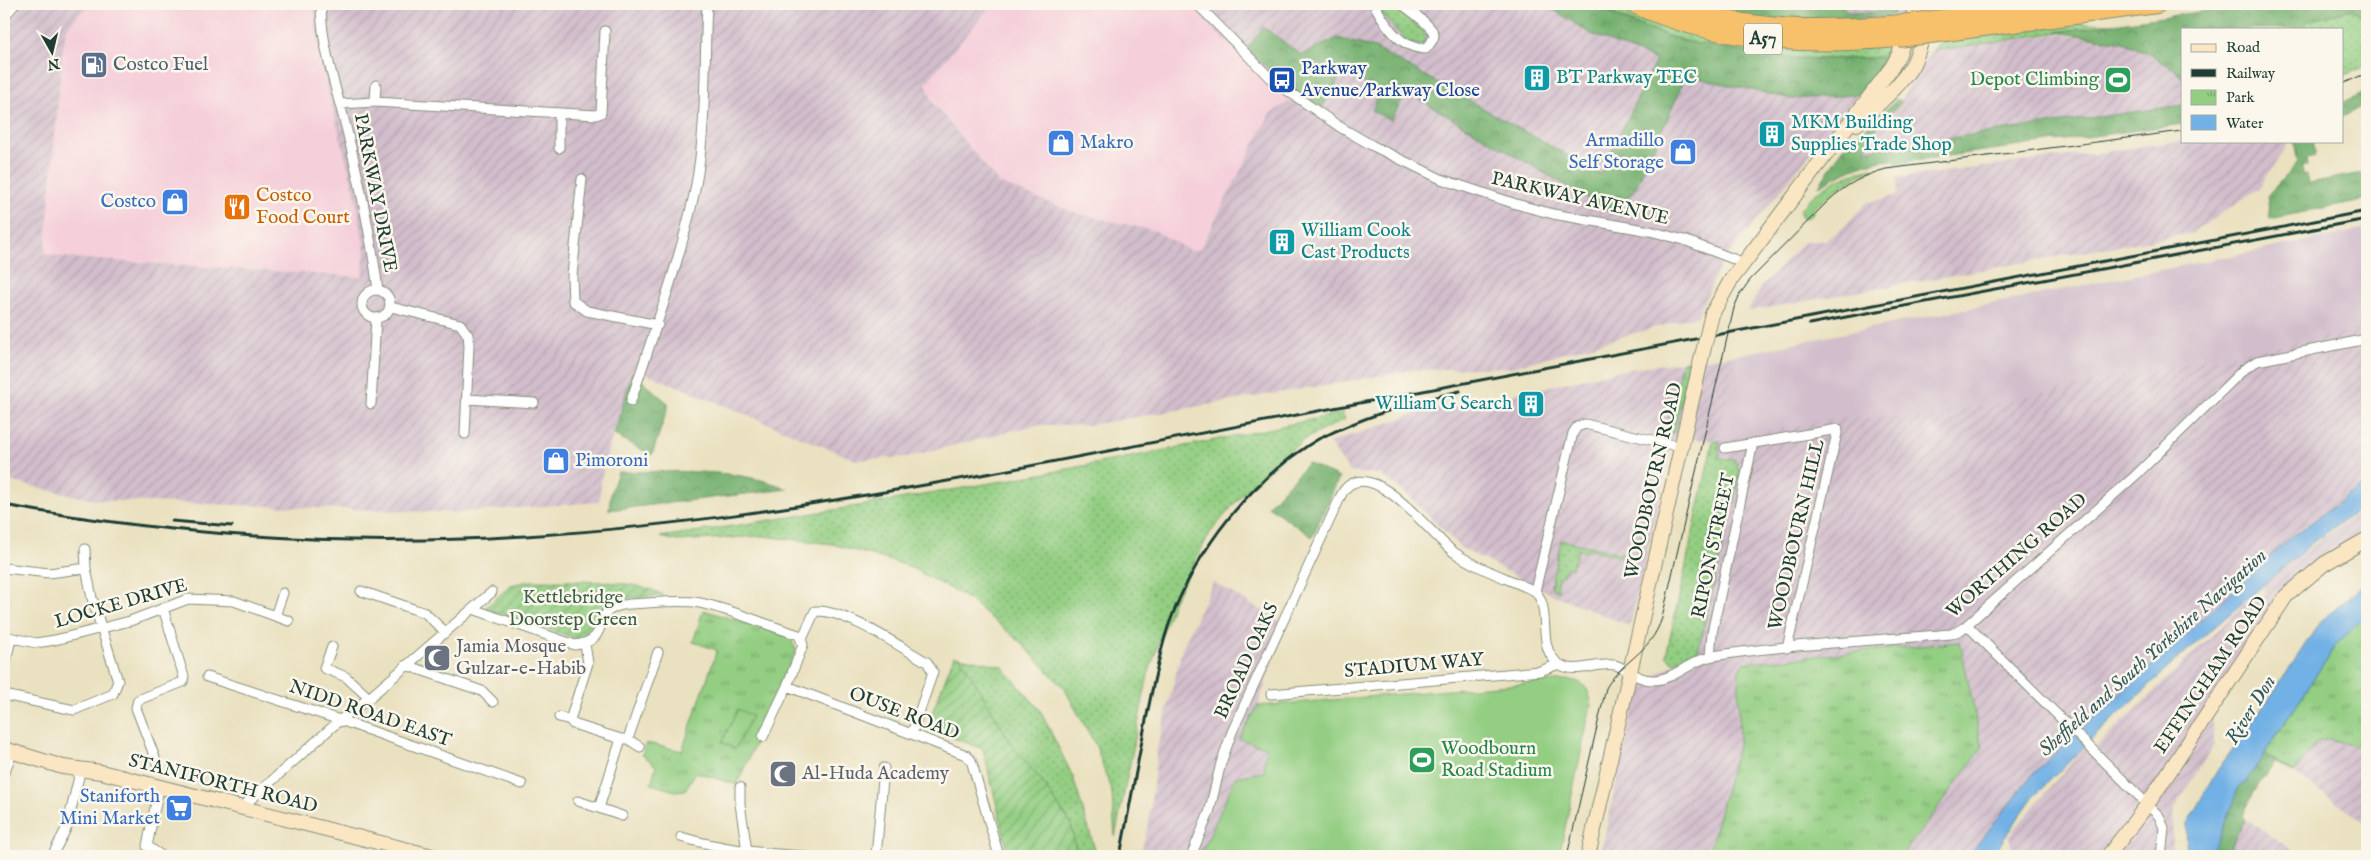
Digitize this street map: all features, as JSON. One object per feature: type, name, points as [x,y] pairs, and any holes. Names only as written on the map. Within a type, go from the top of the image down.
[{"type":"highway","name":"A57","points":[[1634,4],[1706,29],[1766,40],[1841,42],[1905,28],[1938,18],[2056,4]]},
{"type":"highway","name":"A57","points":[[1668,4],[1723,20],[1791,29],[1905,28],[1938,18],[2157,4]]},
{"type":"highway","points":[[1938,18],[1992,4]]},
{"type":"street","points":[[4,17],[15,4]]},
{"type":"street","name":"PARKWAY DRIVE","points":[[321,4],[323,29],[370,233],[378,290]]},
{"type":"street","points":[[632,401],[674,275],[695,188],[702,139],[707,4]]},
{"type":"street","name":"PARKWAY AVENUE","points":[[1196,4],[1272,80],[1340,127],[1373,146],[1424,170],[1508,202],[1553,214],[1659,233],[1684,240],[1744,263]]},
{"type":"street","points":[[1374,4],[1386,26],[1407,44],[1418,49],[1426,49],[1432,41],[1434,34],[1431,28],[1402,4]]},
{"type":"street","name":"WOODBOURN ROAD","points":[[1588,856],[1712,314],[1744,263],[1896,60],[1918,4]]},
{"type":"street","name":"WOODBOURN ROAD","points":[[1831,149],[1910,70],[1938,18]]},
{"type":"street","name":"PARKWAY DRIVE","points":[[340,104],[374,102],[596,115],[601,113],[605,31]]},
{"type":"street","name":"PARKWAY DRIVE","points":[[374,102],[376,85]]},
{"type":"street","points":[[559,148],[560,113]]},
{"type":"street","points":[[582,179],[572,276],[573,301],[587,311],[658,325]]},
{"type":"street","name":"PARKWAY DRIVE","points":[[376,319],[365,313],[362,301],[366,294],[378,290],[386,294],[390,300],[391,307]]},
{"type":"street","points":[[371,404],[376,319],[384,317],[391,307],[460,324],[465,328],[469,345],[465,434]]},
{"type":"street","name":"WORTHING ROAD","points":[[1559,664],[1576,668],[1614,665],[1629,674],[1649,680],[1658,680],[1710,656],[1951,634],[1967,626],[2136,475],[2243,370],[2257,361],[2367,339]]},
{"type":"street","points":[[467,399],[534,402]]},
{"type":"street","points":[[1559,664],[1550,653],[1542,599],[1535,591],[1573,433],[1578,427],[1585,424],[1681,447]]},
{"type":"street","name":"WOODBOURN HILL","points":[[1753,443],[1838,429],[1787,648]]},
{"type":"street","points":[[1725,448],[1753,443]]},
{"type":"street","name":"RIPON STREET","points":[[1710,656],[1712,633],[1753,443]]},
{"type":"street","name":"BROAD OAKS","points":[[1191,856],[1209,813],[1221,763],[1232,732],[1338,502],[1348,486],[1364,481],[1380,486],[1456,554],[1535,591]]},
{"type":"street","name":"EFFINGHAM ROAD","points":[[2108,856],[2147,805],[2286,596],[2324,564],[2367,538]]},
{"type":"street","points":[[4,695],[74,710],[114,694],[118,681],[101,628],[86,568],[85,549]]},
{"type":"street","points":[[4,568],[49,573],[86,568]]},
{"type":"street","points":[[361,590],[425,613],[445,632]]},
{"type":"street","points":[[240,809],[340,720],[369,698],[492,592]]},
{"type":"street","points":[[275,616],[283,593]]},
{"type":"street","name":"LOCKE DRIVE","points":[[7,638],[36,643],[130,621],[188,598],[212,598],[234,601],[290,621]]},
{"type":"street","points":[[473,609],[576,645],[585,644],[598,634],[602,621],[613,608],[627,604],[700,603],[799,635],[803,645],[787,686],[763,737]]},
{"type":"street","points":[[157,763],[136,708],[138,700],[183,682],[184,677],[163,608]]},
{"type":"street","points":[[802,639],[815,610],[826,610],[864,626],[927,662],[933,672],[912,733]]},
{"type":"street","points":[[1967,626],[2159,816],[2164,828],[2162,856]]},
{"type":"street","points":[[4,669],[7,638]]},
{"type":"street","points":[[570,720],[588,662],[585,644]]},
{"type":"street","points":[[332,647],[324,668],[346,677],[369,698]]},
{"type":"street","points":[[599,808],[658,652]]},
{"type":"street","name":"STADIUM WAY","points":[[1271,694],[1540,671],[1559,664]]},
{"type":"street","points":[[406,665],[482,691],[493,702]]},
{"type":"street","name":"NIDD ROAD EAST","points":[[208,678],[340,720],[522,784]]},
{"type":"street","name":"OUSE ROAD","points":[[787,686],[966,755],[971,760],[999,856]]},
{"type":"street","points":[[560,717],[570,720],[573,724],[625,739],[640,747]]},
{"type":"street","points":[[4,774],[9,750]]},
{"type":"street","name":"STANIFORTH ROAD","points":[[9,750],[55,765],[81,768],[432,856]]},
{"type":"street","points":[[52,856],[67,827],[81,768]]},
{"type":"street","points":[[876,856],[884,768]]},
{"type":"street","points":[[740,787],[740,804],[746,854]]},
{"type":"street","points":[[159,788],[148,846],[162,856]]},
{"type":"street","points":[[578,802],[622,816]]},
{"type":"street","points":[[681,837],[746,854],[804,856]]},
{"type":"shaded area","points":[[24,4],[93,4],[78,15],[66,30],[62,53],[45,254],[70,258],[362,277],[365,251],[355,193],[327,87],[319,50],[314,4],[992,4],[926,83],[933,103],[999,183],[1079,214],[1156,231],[1190,251],[1200,249],[1270,114],[1293,99],[1272,85],[1214,30],[1190,4],[1941,4],[1907,7],[1894,56],[1859,94],[1721,264],[1697,316],[1513,367],[1413,370],[1089,425],[1036,425],[907,457],[856,460],[645,373],[633,372],[603,467],[599,502],[454,513],[94,500],[4,480],[4,27]]},
{"type":"shaded area","points":[[93,4],[314,4],[319,50],[327,87],[355,193],[365,251],[362,277],[70,258],[45,254],[62,53],[66,30],[78,15]]},
{"type":"shaded area","points":[[992,4],[1190,4],[1214,30],[1293,99],[1270,114],[1200,249],[1190,251],[1156,231],[1079,214],[999,183],[933,103],[926,83]]},
{"type":"shaded area","points":[[2058,34],[2123,42],[2149,54],[2174,69],[2181,77],[2181,105],[1865,151],[1878,125],[1902,103],[1900,101],[1930,51]]},
{"type":"shaded area","points":[[2181,141],[2289,142],[2259,188],[2192,233],[1748,311],[1761,287],[1805,241],[1824,241],[1842,229],[1866,203],[1898,195],[1897,178],[2092,153],[2093,156],[2097,153]]},
{"type":"shaded area","points":[[2367,229],[2367,482],[2289,539],[2034,773],[1968,856],[1902,856],[1982,748],[1959,642],[1739,669],[1739,742],[1708,856],[1600,856],[1638,685],[1698,651],[1740,472],[1728,457],[1719,458],[1716,441],[1674,437],[1630,626],[1549,593],[1461,548],[1408,495],[1380,474],[1350,472],[1329,443],[1423,411],[1462,406],[1626,369],[1737,355]]},
{"type":"shaded area","points":[[2367,229],[2367,328],[2115,378],[1932,417],[1838,418],[1716,441],[1737,355]]},
{"type":"shaded area","points":[[2367,507],[2367,539],[2284,596],[2212,701],[2214,745],[2174,808],[2171,856],[2014,856],[2009,836],[2086,745],[2094,749],[2256,593],[2265,599],[2264,586],[2299,555]]},
{"type":"shaded area","points":[[1213,582],[1285,624],[1258,706],[1239,739],[1266,747],[1264,772],[1236,777],[1200,856],[1140,856],[1149,821],[1157,749],[1183,646]]},
{"type":"shaded area","points":[[2331,738],[2359,748],[2367,739],[2367,824],[2294,773],[2317,742]]},
{"type":"shaded area","points":[[2246,819],[2301,856],[2233,856],[2231,845]]},
{"type":"green space","points":[[1373,4],[1388,4],[1423,31],[1425,40],[1423,46],[1408,43]]},
{"type":"green space","points":[[1545,4],[1595,4],[1623,20],[1683,41],[1761,55],[1798,59],[1857,59],[1894,56],[1856,95],[1792,99],[1684,75],[1679,93],[1636,187],[1614,214],[1407,92],[1391,120],[1372,111],[1379,91],[1343,72],[1322,108],[1286,85],[1247,49],[1263,27],[1301,55],[1337,38],[1375,48],[1601,174],[1656,60],[1591,34]]},
{"type":"green space","points":[[1595,4],[1616,4],[1722,40],[1749,45],[1817,51],[1888,47],[1895,52],[1894,56],[1817,58],[1779,57],[1740,52],[1665,35]]},
{"type":"green space","points":[[1685,4],[1838,4],[1851,13],[1894,11],[1894,15],[1858,20],[1764,22]]},
{"type":"green space","points":[[2254,4],[2367,4],[2367,20],[2352,9],[2306,22],[2305,28],[2181,28],[2181,77],[2174,69],[2149,54],[2123,42],[2057,32]]},
{"type":"green space","points":[[2352,9],[2367,20],[2367,66],[2344,75],[2344,28],[2305,28],[2305,22]]},
{"type":"green space","points":[[2078,23],[2113,24],[1934,51],[1940,41]]},
{"type":"green space","points":[[2367,91],[2367,104],[2344,115],[2344,102]]},
{"type":"green space","points":[[1897,99],[1902,102],[1878,125],[1865,150],[2181,105],[2181,124],[1896,163],[1895,160],[1874,162],[1846,172],[1819,186],[1841,151]]},
{"type":"green space","points":[[2294,142],[2312,142],[2315,157],[2306,159],[2307,166],[2302,166],[2302,175],[2307,174],[2309,183],[2367,172],[2367,199],[2270,219],[2267,196],[2298,162]]},
{"type":"green space","points":[[1873,168],[1834,191],[1813,209],[1813,213],[1807,218],[1802,217],[1799,211],[1823,188],[1852,174]]},
{"type":"green space","points":[[1690,361],[1674,432],[1667,437],[1661,435],[1662,427],[1667,428],[1682,362]]},
{"type":"green space","points":[[632,372],[669,404],[652,455],[614,435]]},
{"type":"green space","points":[[1342,413],[1345,419],[1303,440],[1245,491],[1210,533],[1173,602],[1148,675],[1115,837],[1112,793],[1096,746],[1064,688],[1019,641],[967,598],[906,565],[832,544],[763,536],[677,541],[660,537],[1002,481],[1172,449]]},
{"type":"green space","points":[[1719,440],[1719,458],[1734,459],[1740,472],[1698,651],[1674,663],[1666,656],[1713,441]]},
{"type":"green space","points":[[1308,463],[1339,478],[1312,537],[1268,506]]},
{"type":"green space","points":[[618,472],[704,472],[726,474],[768,482],[788,489],[609,510],[611,492]]},
{"type":"green space","points":[[1561,540],[1632,556],[1631,559],[1588,549],[1587,552],[1578,550],[1572,568],[1568,567],[1557,581],[1558,591],[1553,589],[1551,585]]},
{"type":"green space","name":"Kettlebridge Doorstep Green","points":[[529,581],[617,583],[650,589],[663,595],[619,600],[612,603],[602,612],[596,627],[590,635],[577,639],[485,608],[511,585]]},
{"type":"green space","points":[[703,610],[790,637],[796,650],[737,785],[696,772],[685,790],[675,791],[651,784],[656,766],[642,754],[647,743],[682,751],[717,650],[693,642]]},
{"type":"green space","points":[[2367,614],[2367,738],[2359,747],[2331,739],[2317,742],[2294,773],[2275,762],[2249,802],[2243,816],[2246,819],[2231,845],[2233,856],[2208,856],[2220,836],[2239,786],[2246,782],[2335,646]]},
{"type":"green space","points":[[2367,614],[2367,738],[2359,747],[2331,739],[2317,742],[2294,773],[2265,753],[2335,646]]},
{"type":"green space","points":[[1960,642],[1982,748],[1902,856],[1708,856],[1739,742],[1739,669],[1744,663]]},
{"type":"green space","points":[[954,656],[960,657],[1014,748],[1041,780],[1071,824],[1077,856],[1009,856],[983,749],[932,730],[930,718]]},
{"type":"green space","points":[[960,657],[1002,666],[1040,710],[1073,777],[1093,843],[1095,856],[1077,856],[1071,824],[1041,780],[1014,748]]},
{"type":"green space","name":"Woodbourn Road Stadium","points":[[1569,680],[1579,682],[1586,688],[1591,705],[1559,856],[1200,856],[1236,777],[1264,772],[1266,747],[1239,739],[1258,706]]},
{"type":"green space","points":[[738,709],[752,716],[735,749],[722,742]]},
{"type":"water","points":[[2367,482],[2367,504],[2312,543],[2181,656],[2098,733],[2033,797],[1992,856],[1968,856],[2034,773],[2289,539]]},
{"type":"water","points":[[2367,582],[2367,614],[2335,646],[2246,782],[2239,786],[2220,836],[2208,856],[2186,856],[2187,824],[2217,771],[2271,696],[2320,622]]},
{"type":"tram line","points":[[2344,83],[2367,73]]},
{"type":"tram line","points":[[1567,856],[1606,688],[1620,670],[1651,640],[1662,618],[1734,308],[1740,294],[1750,280],[1835,195],[1855,181],[1878,171],[2181,131]]},
{"type":"railway","points":[[4,505],[117,523],[174,529],[289,538],[347,540],[462,539],[530,536],[666,524],[869,495],[1003,471],[2367,211]]},
{"type":"railway","points":[[1809,324],[2367,219]]},
{"type":"railway","points":[[1321,438],[1389,410],[1460,391]]},
{"type":"railway","points":[[1120,856],[1157,666],[1168,627],[1180,598],[1194,570],[1211,543],[1251,493],[1298,452],[1325,435]]},
{"type":"railway","points":[[172,521],[232,526]]},
{"type":"place","name":"Costco Fuel","points":[[94,65]]},
{"type":"place","name":"BT Parkway TEC","points":[[1537,78]]},
{"type":"place","name":"Parkway Avenue/Parkway Close","points":[[1282,80]]},
{"type":"place","name":"Depot Climbing","points":[[2118,80]]},
{"type":"place","name":"MKM Building Supplies Trade Shop","points":[[1772,134]]},
{"type":"place","name":"Makro","points":[[1061,143]]},
{"type":"place","name":"Armadillo Self Storage","points":[[1683,152]]},
{"type":"place","name":"Costco","points":[[175,202]]},
{"type":"place","name":"Costco Food Court","points":[[237,207]]},
{"type":"place","name":"William Cook Cast Products","points":[[1282,242]]},
{"type":"place","name":"William G Search","points":[[1531,404]]},
{"type":"place","name":"Pimoroni","points":[[556,461]]},
{"type":"place","name":"Jamia Mosque Gulzar-e-Habib","points":[[437,658]]},
{"type":"place","name":"Woodbourn Road Stadium","points":[[1422,760]]},
{"type":"place","name":"Al-Huda Academy","points":[[783,774]]},
{"type":"place","name":"Staniforth Mini Market","points":[[179,808]]},
{"type":"water label","name":"Sheffield and South Yorkshire Navigation","points":[[2153,653]]},
{"type":"water label","name":"River Don","points":[[2251,710]]}]
